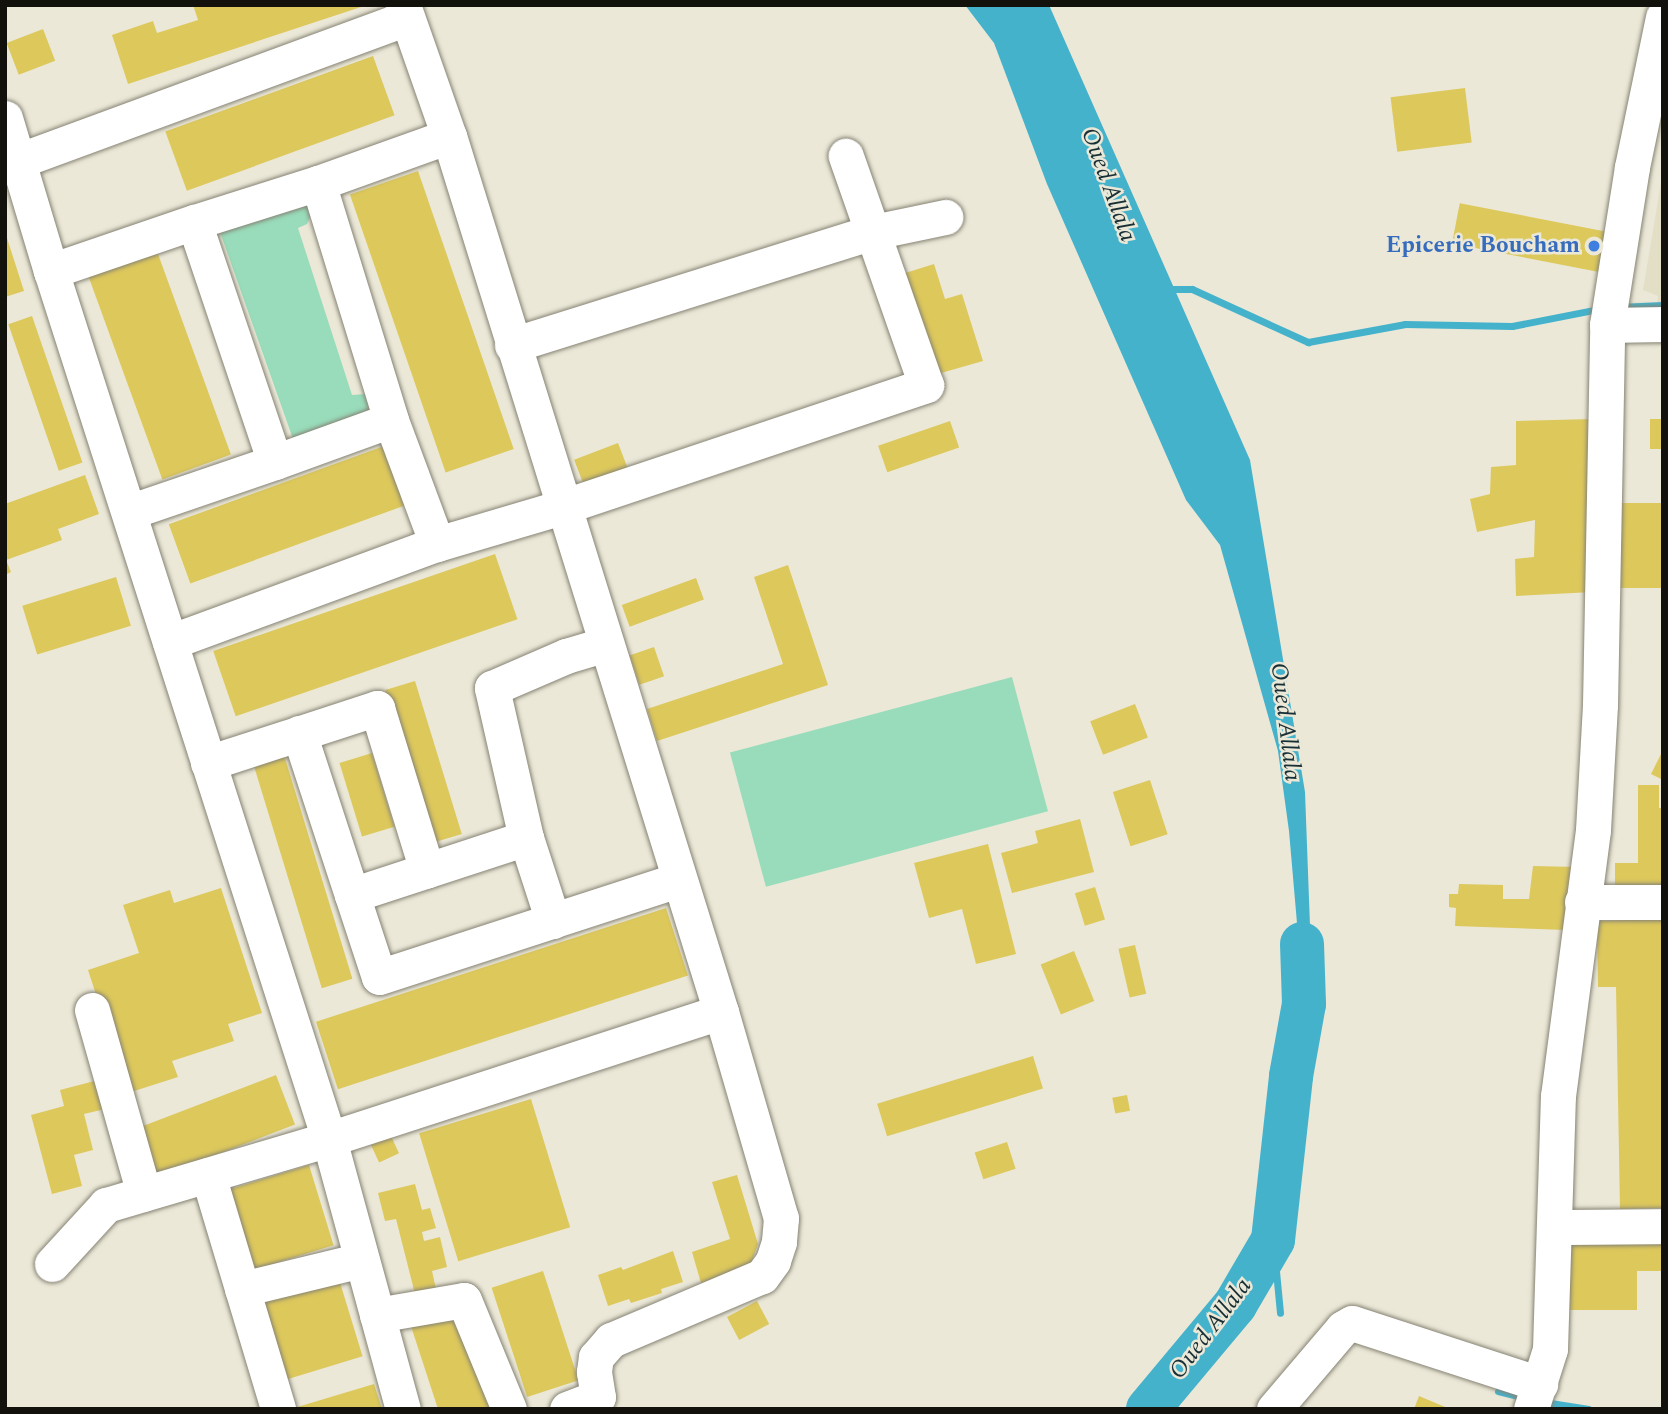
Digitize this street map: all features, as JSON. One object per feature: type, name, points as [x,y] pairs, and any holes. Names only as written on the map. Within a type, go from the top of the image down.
[{"type":"street","points":[[18,161],[405,12],[449,136],[512,345],[565,506],[781,1218],[779,1242],[773,1261],[762,1276],[611,1340],[596,1357],[594,1372],[598,1397],[567,1409]]},
{"type":"street","points":[[1274,1409],[1343,1328],[1352,1323],[1536,1395],[1550,1349],[1556,1227],[1558,1096],[1593,830],[1601,705],[1609,312],[1632,167],[1663,17]]},
{"type":"street","points":[[5,118],[51,271],[328,1139],[403,1409]]},
{"type":"street","points":[[51,271],[318,183],[449,136]]},
{"type":"street","points":[[170,642],[436,544],[565,506],[926,385],[846,156]]},
{"type":"street","points":[[318,183],[391,420],[436,544]]},
{"type":"street","points":[[512,345],[873,232],[945,217]]},
{"type":"street","points":[[194,222],[275,463]]},
{"type":"street","points":[[1609,312],[1663,324]]},
{"type":"street","points":[[129,512],[275,463],[391,420]]},
{"type":"street","points":[[553,921],[526,838],[492,688],[566,656],[607,644]]},
{"type":"street","points":[[208,763],[377,708],[427,871]]},
{"type":"street","points":[[299,733],[379,977],[677,880]]},
{"type":"street","points":[[352,895],[526,838]]},
{"type":"street","points":[[1582,902],[1663,902]]},
{"type":"street","points":[[92,1010],[144,1194]]},
{"type":"street","points":[[52,1264],[106,1205],[328,1139],[721,1013]]},
{"type":"street","points":[[208,1175],[278,1409]]},
{"type":"street","points":[[1556,1227],[1663,1226]]},
{"type":"street","points":[[242,1289],[362,1260]]},
{"type":"street","points":[[377,1315],[464,1300],[509,1409]]},
{"type":"shaded area","points":[[1663,171],[1663,317],[1656,317],[1658,296],[1643,290]]},
{"type":"green space","points":[[303,202],[310,207],[311,215],[307,224],[298,228],[352,395],[366,394],[370,415],[293,439],[219,229]]},
{"type":"green space","points":[[1012,677],[1048,811],[766,887],[730,753]]},
{"type":"water","points":[[965,5],[1049,5],[1250,460],[1305,792],[1312,979],[1304,1004],[1289,831],[1278,751],[1220,545],[1186,500],[1047,184],[994,43]]},
{"type":"building","points":[[193,5],[364,6],[128,84],[112,35],[153,21],[157,33],[198,20]]},
{"type":"building","points":[[43,29],[55,61],[19,75],[7,43]]},
{"type":"building","points":[[373,56],[395,115],[187,191],[165,132]]},
{"type":"building","points":[[1465,88],[1472,143],[1397,152],[1391,97]]},
{"type":"building","points":[[418,171],[514,449],[446,472],[350,194]]},
{"type":"building","points":[[1460,203],[1608,232],[1600,272],[1452,243]]},
{"type":"building","points":[[5,236],[24,291],[5,297]]},
{"type":"building","points":[[154,243],[231,454],[162,479],[85,268]]},
{"type":"building","points":[[934,264],[945,299],[962,294],[983,361],[934,375],[902,274]]},
{"type":"building","points":[[32,316],[82,463],[59,471],[8,324]]},
{"type":"building","points":[[1592,419],[1593,592],[1516,596],[1515,559],[1534,557],[1535,520],[1477,532],[1470,499],[1490,494],[1491,467],[1516,465],[1516,421]]},
{"type":"building","points":[[1650,419],[1663,419],[1663,449],[1650,449]]},
{"type":"building","points":[[950,421],[959,447],[887,472],[878,446]]},
{"type":"building","points":[[618,443],[627,467],[583,484],[574,460]]},
{"type":"building","points":[[384,446],[406,505],[190,584],[169,524]]},
{"type":"building","points":[[85,475],[99,514],[58,529],[62,540],[6,560],[11,572],[5,575],[5,504]]},
{"type":"building","points":[[1620,503],[1663,503],[1663,588],[1620,588]]},
{"type":"building","points":[[495,554],[517,619],[236,716],[213,651]]},
{"type":"building","points":[[788,565],[828,685],[657,741],[647,709],[783,664],[754,577]]},
{"type":"building","points":[[116,577],[131,626],[37,654],[22,606]]},
{"type":"building","points":[[696,578],[704,600],[630,627],[622,605]]},
{"type":"building","points":[[654,647],[664,676],[640,685],[629,655]]},
{"type":"building","points":[[415,681],[462,834],[432,843],[385,690]]},
{"type":"building","points":[[1135,704],[1148,738],[1103,755],[1090,721]]},
{"type":"building","points":[[1663,750],[1663,780],[1651,774]]},
{"type":"building","points":[[372,753],[395,827],[362,837],[339,763]]},
{"type":"building","points":[[284,755],[352,979],[322,988],[253,764]]},
{"type":"building","points":[[1150,780],[1168,834],[1131,846],[1113,792]]},
{"type":"building","points":[[1638,785],[1659,785],[1659,808],[1663,808],[1663,885],[1615,885],[1615,863],[1638,863]]},
{"type":"building","points":[[1080,819],[1094,872],[1012,893],[1001,853],[1038,843],[1035,831]]},
{"type":"building","points":[[988,844],[1016,954],[976,964],[962,909],[929,918],[914,863]]},
{"type":"building","points":[[1533,866],[1578,867],[1566,930],[1455,926],[1456,908],[1449,907],[1449,894],[1458,894],[1459,884],[1503,885],[1503,899],[1529,899]]},
{"type":"building","points":[[1095,887],[1105,920],[1085,926],[1075,893]]},
{"type":"building","points":[[221,888],[262,1013],[228,1024],[234,1041],[172,1061],[178,1077],[128,1093],[88,970],[139,953],[123,905],[170,890],[174,903]]},
{"type":"building","points":[[666,908],[688,976],[338,1089],[316,1022]]},
{"type":"building","points":[[1663,919],[1663,1208],[1620,1209],[1616,987],[1598,987],[1597,921]]},
{"type":"building","points":[[1135,945],[1146,994],[1130,998],[1118,949]]},
{"type":"building","points":[[1074,951],[1094,1001],[1061,1015],[1041,964]]},
{"type":"building","points":[[1033,1056],[1043,1089],[887,1136],[877,1104]]},
{"type":"building","points":[[276,1075],[295,1124],[157,1178],[138,1128]]},
{"type":"building","points":[[102,1079],[109,1108],[84,1114],[93,1150],[74,1155],[82,1186],[52,1194],[31,1115],[64,1106],[60,1090]]},
{"type":"building","points":[[1127,1095],[1130,1111],[1115,1114],[1112,1098]]},
{"type":"building","points":[[531,1099],[570,1227],[458,1261],[419,1133]]},
{"type":"building","points":[[391,1136],[399,1153],[379,1163],[371,1145]]},
{"type":"building","points":[[1007,1142],[1016,1169],[983,1179],[975,1153]]},
{"type":"building","points":[[309,1165],[334,1245],[249,1271],[225,1191]]},
{"type":"building","points":[[737,1175],[758,1244],[750,1266],[701,1283],[692,1252],[730,1239],[712,1182]]},
{"type":"building","points":[[415,1184],[422,1210],[430,1208],[436,1228],[422,1232],[424,1241],[440,1237],[447,1267],[432,1271],[436,1289],[415,1294],[396,1219],[385,1221],[378,1193]]},
{"type":"building","points":[[1566,1238],[1663,1238],[1663,1271],[1637,1271],[1637,1310],[1567,1310]]},
{"type":"building","points":[[673,1251],[683,1282],[661,1289],[662,1293],[631,1303],[629,1299],[608,1306],[598,1275],[621,1267],[623,1270]]},
{"type":"building","points":[[543,1271],[579,1380],[527,1397],[492,1288]]},
{"type":"building","points":[[338,1276],[363,1356],[278,1382],[254,1302]]},
{"type":"building","points":[[456,1298],[493,1409],[438,1409],[407,1314]]},
{"type":"building","points":[[757,1301],[769,1324],[739,1340],[727,1317]]},
{"type":"building","points":[[374,1384],[382,1409],[294,1409],[294,1408]]},
{"type":"building","points":[[1419,1396],[1450,1409],[1414,1409]]},
{"type":"waterway","points":[[1168,289],[1192,289],[1308,342],[1405,324],[1512,326],[1599,309]]},
{"type":"waterway","points":[[1618,307],[1663,305]]},
{"type":"waterway","name":"Oued Allala","points":[[1148,1409],[1235,1305],[1273,1240],[1291,1076],[1304,1004],[1302,944]]},
{"type":"waterway","points":[[1273,1240],[1280,1313]]},
{"type":"waterway","points":[[1498,1391],[1526,1398]]},
{"type":"waterway","points":[[1544,1402],[1588,1409]]},
{"type":"place","name":"Epicerie Boucham","points":[[1594,246]]}]
